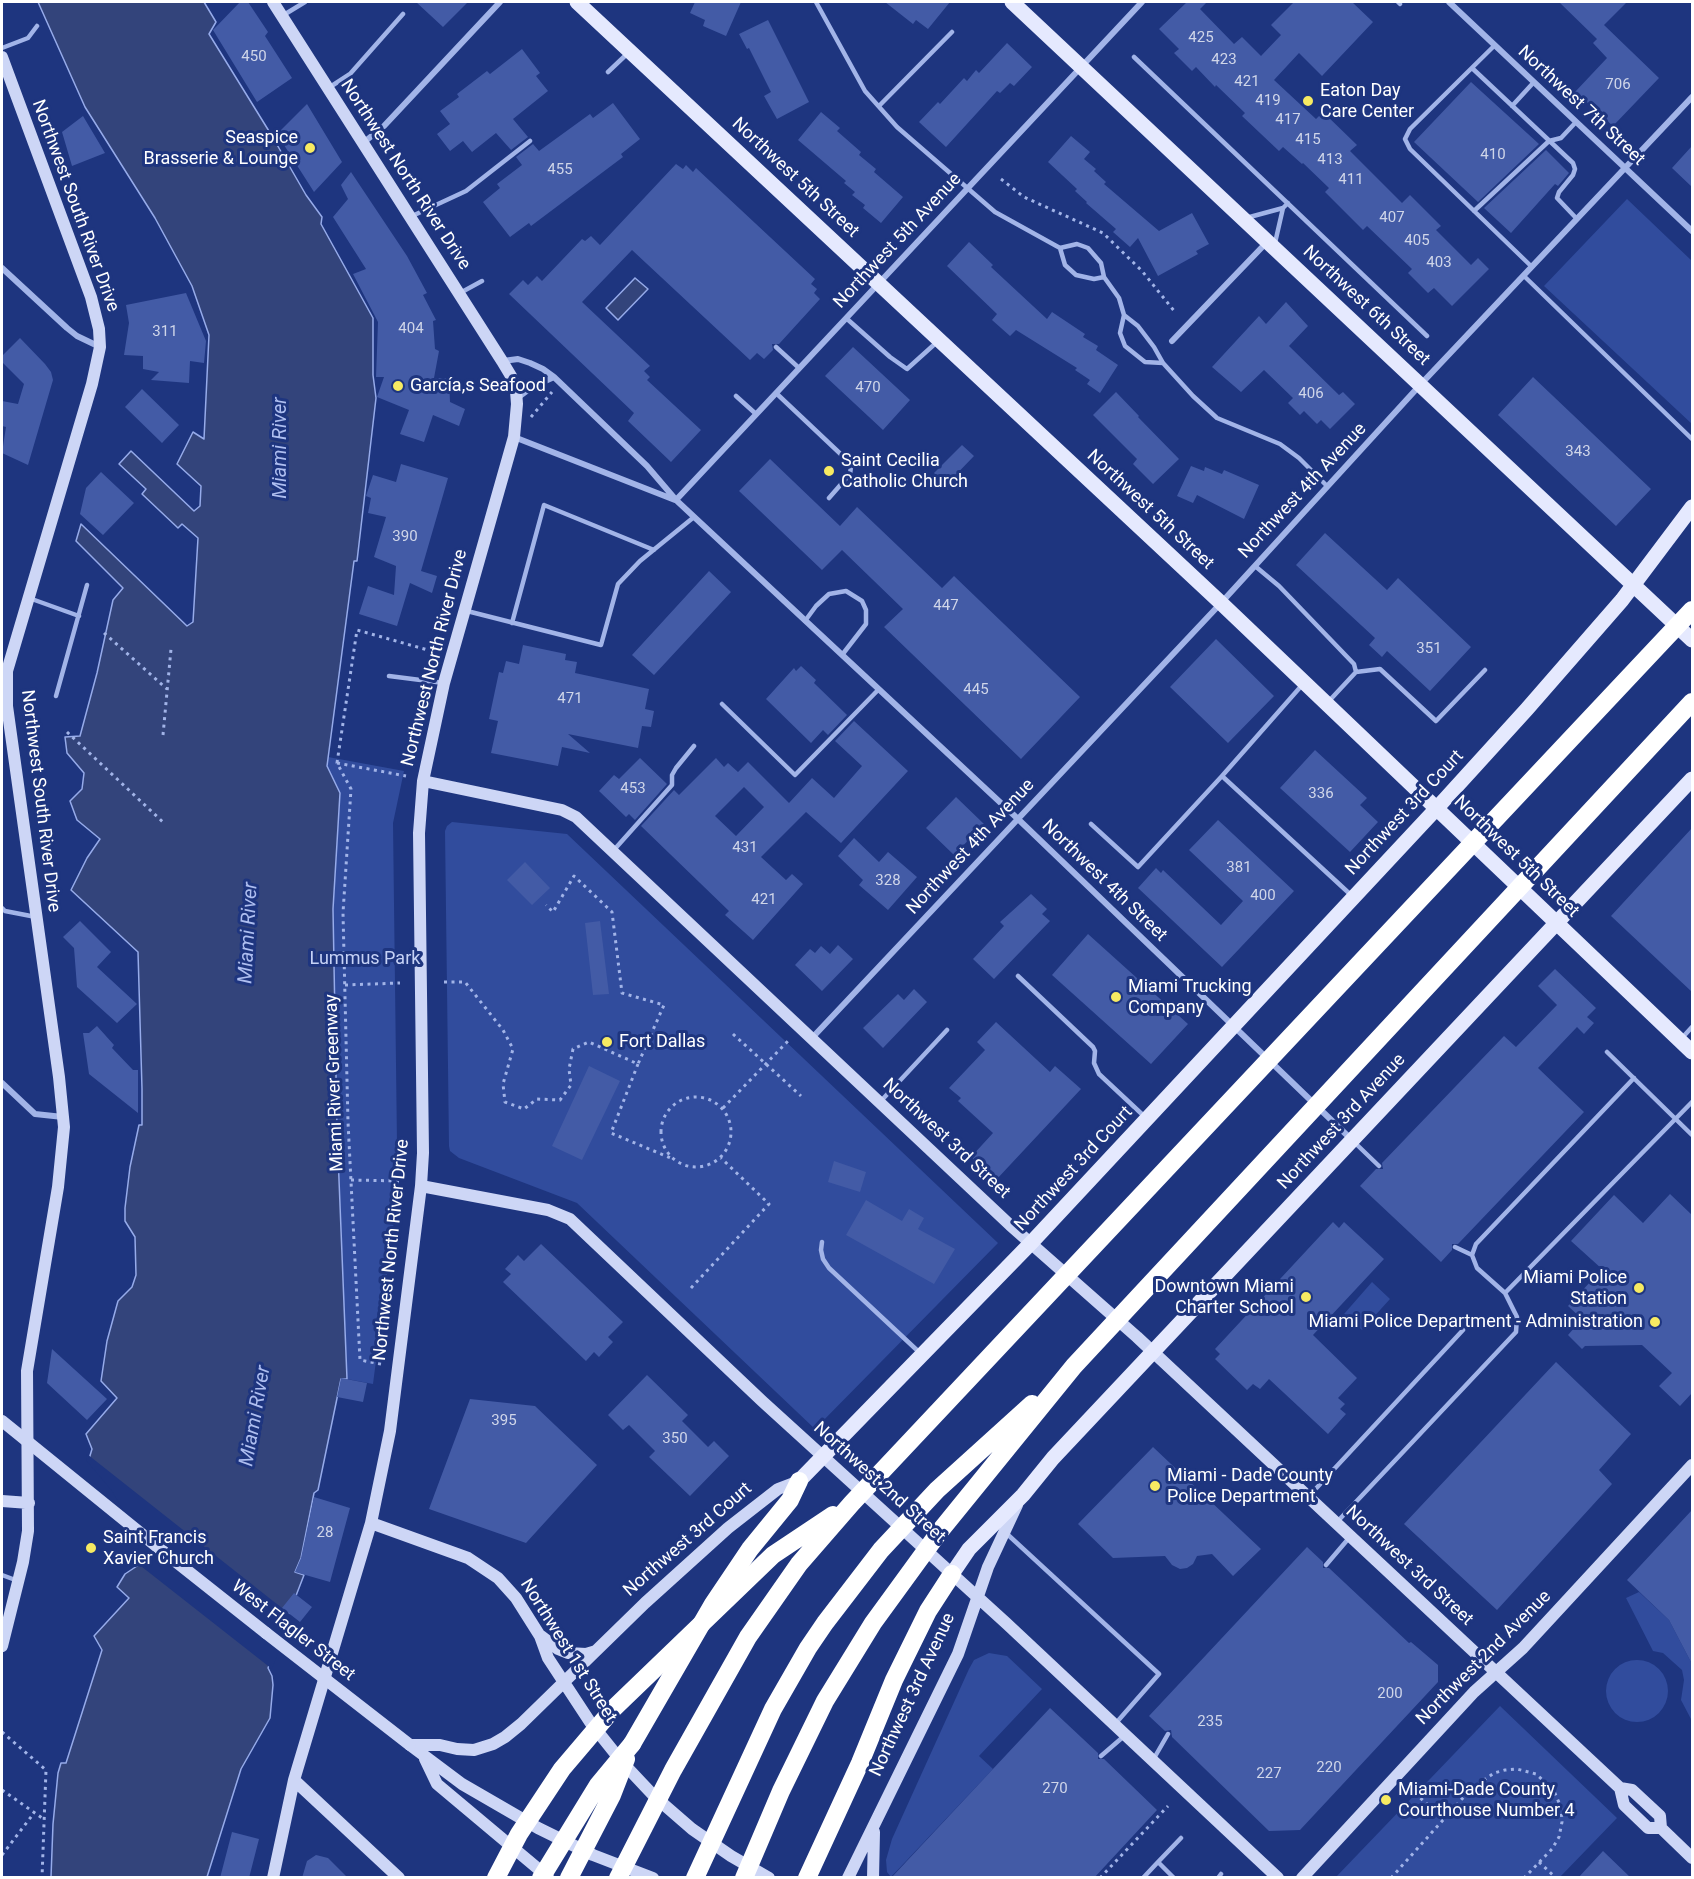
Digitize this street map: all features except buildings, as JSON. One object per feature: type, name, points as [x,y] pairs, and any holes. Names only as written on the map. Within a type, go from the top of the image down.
[{"type":"highway","points":[[618,1878],[673,1770],[748,1637],[799,1564],[852,1503],[1692,610]]},
{"type":"highway","points":[[744,1878],[803,1744],[825,1701],[873,1623],[940,1531],[1074,1366],[1692,702]]},
{"type":"highway","points":[[695,1878],[772,1709],[808,1648],[852,1586],[881,1550],[937,1490],[1074,1366]]},
{"type":"highway","points":[[569,1878],[612,1795],[632,1744],[713,1604],[750,1549],[790,1500],[799,1481]]},
{"type":"highway","points":[[496,1878],[519,1834],[562,1769],[613,1708],[773,1555],[852,1503]]},
{"type":"highway","points":[[807,1878],[860,1763],[894,1680],[928,1611],[952,1574]]},
{"type":"highway","points":[[541,1878],[598,1785],[632,1744]]},
{"type":"highway","points":[[631,1878],[636,1845]]},
{"type":"main road","name":"Northwest 5th Street","points":[[577,2],[1305,682],[1692,1052]]},
{"type":"main road","name":"Northwest 6th Street","points":[[1012,2],[1635,584],[1692,640]]},
{"type":"main road","name":"Northwest 3rd Court","points":[[799,1481],[1031,1244],[1437,808],[1527,709],[1635,584],[1692,507]]},
{"type":"main road","name":"Northwest 3rd Avenue","points":[[952,1574],[969,1550],[1023,1495],[1053,1458],[1692,778]]},
{"type":"street","name":"Northwest North River Drive","points":[[273,2],[502,361],[511,376],[517,398],[514,437],[444,683],[423,781],[419,833],[423,1153],[421,1186],[390,1431],[371,1523],[294,1780],[273,1878]]},
{"type":"street","points":[[363,144],[384,126],[500,2]]},
{"type":"street","name":"Northwest 5th Avenue","points":[[676,500],[1142,2]]},
{"type":"street","name":"Northwest 7th Street","points":[[1449,2],[1692,231]]},
{"type":"street","name":"Northwest South River Drive","points":[[2,57],[91,297],[99,329],[100,347],[92,384],[29,598],[4,670],[7,706],[64,1117],[64,1140],[27,1371],[29,1503],[27,1537],[2,1646]]},
{"type":"street","name":"Northwest 4th Avenue","points":[[812,1038],[1221,603],[1421,384],[1692,97]]},
{"type":"street","points":[[1172,341],[1271,244]]},
{"type":"street","points":[[2,268],[67,328],[77,336],[100,347]]},
{"type":"street","name":"Northwest 4th Street","points":[[502,361],[518,359],[543,369],[554,377],[647,466],[676,500],[1018,819],[1351,1139]]},
{"type":"street","points":[[517,398],[532,387],[554,377]]},
{"type":"street","name":"Northwest 4th Street","points":[[514,437],[676,500]]},
{"type":"street","name":"Northwest 3rd Street","points":[[423,781],[568,812],[576,817],[1031,1244],[1152,1352],[1620,1788],[1632,1790],[1660,1816],[1661,1828],[1692,1858]]},
{"type":"street","points":[[2,1083],[35,1114],[64,1117]]},
{"type":"street","name":"Northwest 2nd Street","points":[[421,1186],[548,1210],[570,1220],[1278,1878]]},
{"type":"street","name":"West Flagler Street","points":[[2,1421],[423,1756],[491,1802],[538,1828],[593,1855],[653,1878]]},
{"type":"street","name":"Northwest 2nd Avenue","points":[[1302,1878],[1462,1704],[1523,1648],[1692,1465]]},
{"type":"street","name":"Northwest 3rd Court","points":[[410,1745],[440,1745],[474,1750],[493,1744],[521,1724],[645,1603],[728,1528],[778,1489],[799,1481]]},
{"type":"street","name":"Northwest 3rd Avenue","points":[[848,1878],[958,1654],[988,1567],[1023,1495]]},
{"type":"street","points":[[2,1501],[29,1503]]},
{"type":"street","name":"Northwest 1st Street","points":[[371,1523],[448,1550],[485,1568],[508,1587],[540,1636],[548,1658],[597,1732],[654,1796],[701,1836],[731,1857],[769,1878]]},
{"type":"street","points":[[540,1636],[568,1653],[586,1654],[597,1651]]},
{"type":"street","name":"West Flagler Street","points":[[423,1756],[438,1784],[548,1878]]},
{"type":"street","points":[[294,1780],[397,1877]]},
{"type":"street","points":[[873,1878],[875,1825]]},
{"type":"lane","points":[[282,16],[305,2]]},
{"type":"lane","points":[[816,2],[865,91],[897,127],[996,212],[1060,248],[1077,244],[1088,248],[1101,263],[1104,277],[1119,298],[1124,315],[1120,333],[1125,346],[1145,362],[1163,363]]},
{"type":"lane","points":[[328,88],[350,74],[404,14]]},
{"type":"lane","points":[[2,48],[28,38],[37,26]]},
{"type":"lane","points":[[879,106],[952,32]]},
{"type":"lane","points":[[1495,45],[1410,129],[1405,139],[1410,149],[1532,267]]},
{"type":"lane","points":[[608,72],[630,51]]},
{"type":"lane","points":[[1134,57],[1427,336]]},
{"type":"lane","points":[[1472,68],[1573,163],[1574,175],[1559,192],[1557,198],[1577,219]]},
{"type":"lane","points":[[1512,106],[1534,82]]},
{"type":"lane","points":[[1474,212],[1549,141],[1561,138],[1576,122]]},
{"type":"lane","points":[[410,217],[466,191],[530,141]]},
{"type":"lane","points":[[1271,244],[1283,208],[1288,203]]},
{"type":"lane","points":[[1244,218],[1283,208]]},
{"type":"lane","points":[[1060,248],[1065,265],[1076,275],[1094,279],[1104,277]]},
{"type":"lane","points":[[1524,276],[1692,440]]},
{"type":"lane","points":[[460,293],[482,281]]},
{"type":"lane","points":[[1124,315],[1138,326],[1163,363],[1217,418],[1280,444],[1299,458],[1327,486]]},
{"type":"lane","points":[[846,318],[907,369],[939,340]]},
{"type":"lane","points":[[776,347],[799,368]]},
{"type":"lane","points":[[776,393],[848,461],[850,474],[829,498]]},
{"type":"lane","points":[[736,396],[756,414]]},
{"type":"lane","points":[[512,623],[544,505],[654,550]]},
{"type":"lane","points":[[464,611],[601,645],[618,584],[694,517]]},
{"type":"lane","points":[[1255,566],[1279,586],[1354,664],[1356,672]]},
{"type":"lane","points":[[56,696],[87,585]]},
{"type":"lane","points":[[805,621],[829,594],[846,591],[862,601],[866,610],[866,624],[842,655]]},
{"type":"lane","points":[[29,598],[79,616]]},
{"type":"lane","points":[[1327,703],[1356,672],[1380,669],[1436,721],[1485,670]]},
{"type":"lane","points":[[389,676],[444,683]]},
{"type":"lane","points":[[1091,824],[1138,867],[1305,682]]},
{"type":"lane","points":[[722,704],[795,775],[879,689]]},
{"type":"lane","points":[[613,851],[672,785],[672,775],[694,746]]},
{"type":"lane","points":[[1222,776],[1354,898]]},
{"type":"lane","points":[[2,908],[36,918]]},
{"type":"lane","points":[[1018,976],[1093,1047],[1094,1063],[1099,1074],[1147,1118]]},
{"type":"lane","points":[[1680,1040],[1692,1027]]},
{"type":"lane","points":[[880,1102],[947,1030]]},
{"type":"lane","points":[[1607,1052],[1692,1135]]},
{"type":"lane","points":[[1472,1256],[1476,1244],[1634,1078]]},
{"type":"lane","points":[[1505,1293],[1692,1102]]},
{"type":"lane","points":[[1351,1139],[1379,1166]]},
{"type":"lane","points":[[822,1242],[823,1259],[829,1268],[922,1355]]},
{"type":"lane","points":[[1336,1523],[1516,1332],[1517,1317],[1505,1293],[1477,1268],[1472,1256],[1455,1247]]},
{"type":"lane","points":[[1308,1497],[1463,1330]]},
{"type":"lane","points":[[1004,1531],[1159,1674],[1114,1725]]},
{"type":"lane","points":[[1326,1565],[1350,1536]]},
{"type":"lane","points":[[2,1575],[18,1581]]},
{"type":"lane","points":[[1153,1760],[1168,1734]]},
{"type":"lane","points":[[1101,1756],[1125,1735]]},
{"type":"lane","points":[[1143,1878],[1180,1838]]},
{"type":"lane","points":[[1158,1862],[1174,1878]]},
{"type":"path","points":[[530,423],[530,417],[552,390]]},
{"type":"path","points":[[406,776],[337,763],[357,630],[435,652]]},
{"type":"path","points":[[104,633],[167,689]]},
{"type":"path","points":[[163,735],[171,649]]},
{"type":"path","points":[[68,732],[165,824]]},
{"type":"path","name":"Miami River Greenway","points":[[337,763],[351,789],[343,913],[348,1122],[360,1360],[381,1364]]},
{"type":"path","points":[[546,906],[553,912],[574,876],[612,912],[622,993],[664,1005],[611,1133],[686,1166],[699,1167],[721,1158],[728,1148],[731,1124],[723,1108],[709,1098],[698,1096],[686,1097],[676,1102],[668,1110],[661,1131],[663,1142],[676,1161]]},
{"type":"path","points":[[444,982],[465,982],[503,1030],[513,1049],[503,1084],[505,1102],[524,1109],[537,1099],[560,1100],[571,1085],[569,1069],[573,1050],[589,1042],[639,1064]]},
{"type":"path","points":[[345,985],[400,983]]},
{"type":"path","points":[[733,1034],[801,1096]]},
{"type":"path","points":[[723,1108],[789,1040]]},
{"type":"path","points":[[692,1288],[769,1204],[721,1158]]},
{"type":"path","points":[[351,1180],[403,1181]]},
{"type":"path","points":[[2,1732],[46,1770],[45,1820],[41,1851],[42,1878]]},
{"type":"path","points":[[1391,1878],[1470,1790],[1494,1773],[1517,1769],[1536,1774],[1547,1782],[1557,1795],[1562,1822],[1559,1837],[1552,1849],[1524,1878]]},
{"type":"path","points":[[2,1790],[45,1820]]},
{"type":"path","points":[[1416,1793],[1443,1820]]},
{"type":"path","points":[[1100,1878],[1168,1806]]},
{"type":"path","points":[[2,1855],[34,1813]]},
{"type":"path","points":[[1539,1862],[1556,1878]]},
{"type":"green space","points":[[1627,199],[1692,261],[1692,424],[1544,286]]},
{"type":"green space","name":"Lummus Park","points":[[328,757],[404,771],[393,823],[397,1144],[400,1173],[373,1384],[347,1379],[337,1130],[333,909],[340,793],[327,766]]},
{"type":"green space","name":"Lummus Park","points":[[452,822],[567,834],[998,1243],[815,1429],[577,1203],[459,1158],[450,1151],[445,831]]},
{"type":"green space","points":[[1372,1282],[1390,1299],[1362,1330],[1344,1314]]},
{"type":"green space","points":[[1639,1592],[1669,1620],[1692,1664],[1692,1721],[1681,1700],[1684,1680],[1682,1670],[1663,1653],[1653,1651],[1626,1598]]},
{"type":"green space","points":[[989,1653],[1007,1656],[1042,1689],[979,1756],[993,1769],[891,1877],[887,1872],[886,1860],[892,1839],[969,1669],[974,1660]]},
{"type":"green space","points":[[1631,1660],[1643,1660],[1659,1669],[1666,1679],[1668,1691],[1666,1703],[1659,1713],[1643,1722],[1631,1722],[1620,1717],[1611,1708],[1606,1697],[1606,1685],[1611,1674],[1620,1665]]},
{"type":"green space","points":[[1500,1706],[1617,1818],[1560,1877],[1336,1877]]},
{"type":"water","name":"Miami River","points":[[38,2],[204,2],[216,22],[209,34],[306,195],[322,217],[321,224],[373,318],[373,375],[376,398],[357,561],[354,561],[327,766],[340,793],[333,909],[337,1130],[347,1379],[341,1379],[318,1490],[314,1493],[301,1558],[295,1572],[304,1575],[268,1668],[273,1685],[270,1718],[241,1769],[207,1877],[51,1877],[58,1773],[61,1763],[66,1763],[102,1650],[94,1636],[129,1598],[117,1587],[125,1574],[140,1564],[142,1551],[124,1503],[89,1459],[92,1449],[86,1434],[117,1398],[101,1381],[107,1341],[118,1301],[132,1287],[136,1275],[135,1237],[125,1221],[125,1208],[130,1167],[139,1125],[142,1125],[142,1089],[138,952],[71,890],[87,858],[100,839],[77,820],[70,801],[82,789],[84,773],[67,753],[65,737],[80,736],[113,600],[123,588],[76,541],[81,524],[187,626],[193,622],[198,538],[182,524],[178,528],[142,494],[146,489],[119,464],[131,451],[194,511],[200,506],[201,486],[177,464],[193,432],[204,439],[209,335],[192,286],[155,218],[85,107]]},
{"type":"water","points":[[635,278],[648,289],[618,320],[606,308]]},
{"type":"pier","points":[[87,1454],[292,1616],[272,1669],[137,1563],[139,1551],[137,1538],[112,1491],[86,1460]]},
{"type":"place","name":"Eaton Day Care Center","points":[[1308,101]]},
{"type":"place","name":"Seaspice Brasserie & Lounge","points":[[310,148]]},
{"type":"place","name":"García,s Seafood","points":[[398,386]]},
{"type":"place","name":"Saint Cecilia Catholic Church","points":[[829,471]]},
{"type":"place","name":"Miami Trucking Company","points":[[1116,997]]},
{"type":"place","name":"Fort Dallas","points":[[607,1042]]},
{"type":"place","name":"Miami Police Station","points":[[1639,1288]]},
{"type":"place","name":"Downtown Miami Charter School","points":[[1306,1297]]},
{"type":"place","name":"Miami Police Department - Administration","points":[[1655,1322]]},
{"type":"place","name":"Miami - Dade County Police Department","points":[[1155,1486]]},
{"type":"place","name":"Saint Francis Xavier Church","points":[[91,1548]]},
{"type":"place","name":"Miami-Dade County Courthouse Number 4","points":[[1386,1800]]}]
